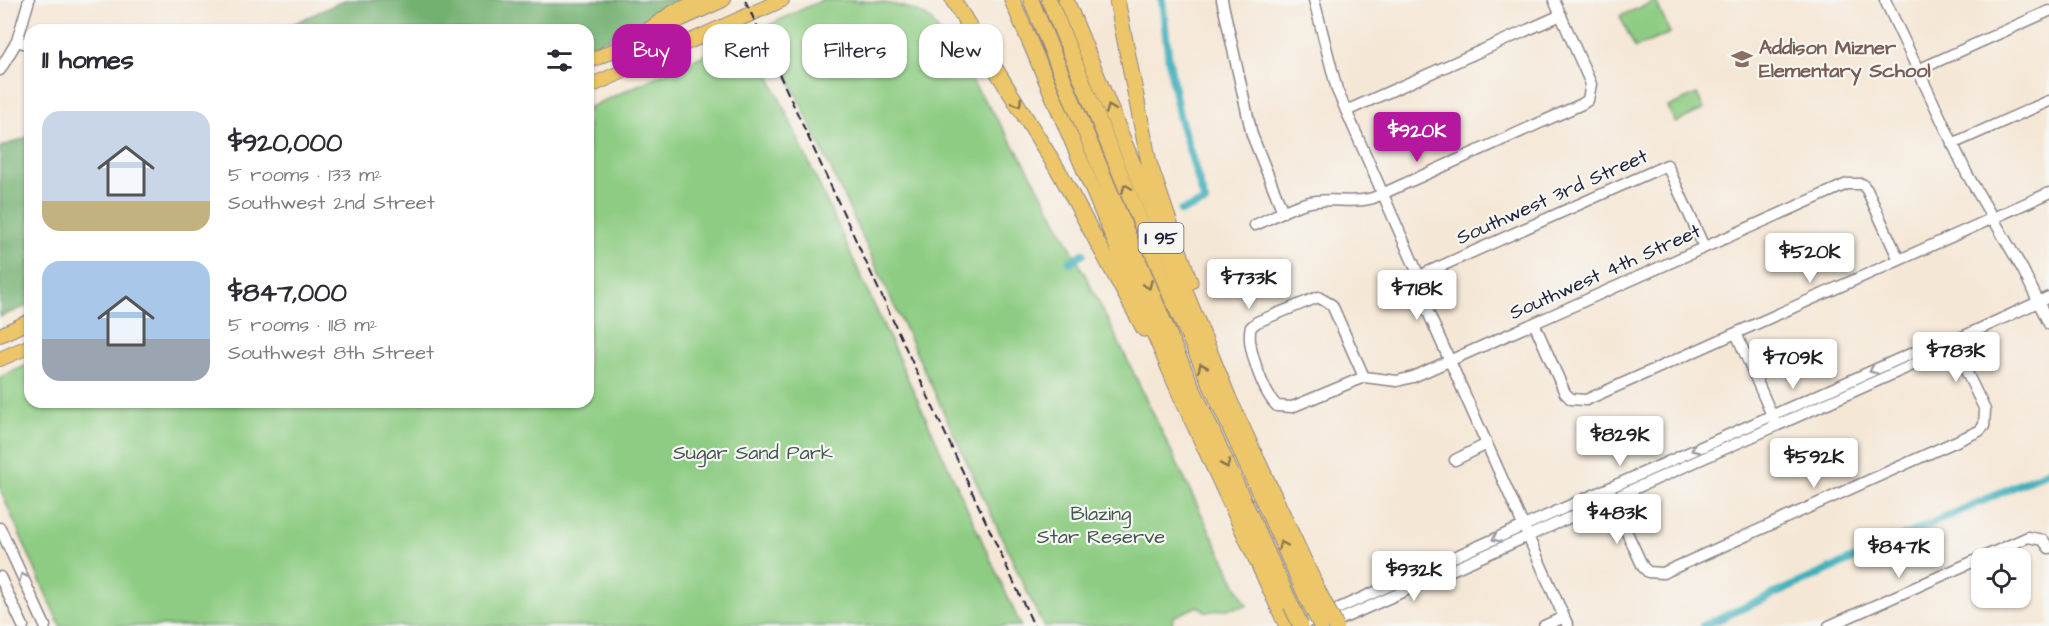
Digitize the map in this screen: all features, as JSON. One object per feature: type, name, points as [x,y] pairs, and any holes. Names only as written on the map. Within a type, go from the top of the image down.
[{"type":"highway","points":[[657,24],[673,13],[703,0]]},
{"type":"highway","points":[[953,0],[1037,134],[1084,215],[1134,313],[1165,359]]},
{"type":"highway","name":"I 95","points":[[1012,0],[1165,359],[1285,608],[1287,626]]},
{"type":"highway","points":[[1031,0],[1285,608],[1300,626]]},
{"type":"highway","points":[[1049,0],[1181,318],[1313,595],[1323,626]]},
{"type":"highway","name":"I 95","points":[[1066,0],[1186,298],[1264,472],[1313,595],[1336,626]]},
{"type":"highway","points":[[1117,0],[1133,88],[1160,200],[1264,472]]},
{"type":"highway","points":[[1127,0],[1134,58],[1133,88]]},
{"type":"main road","points":[[669,24],[723,0]]},
{"type":"main road","points":[[594,84],[782,0]]},
{"type":"main road","points":[[594,59],[612,50]]},
{"type":"main road","points":[[0,335],[24,324]]},
{"type":"main road","points":[[0,359],[24,349]]},
{"type":"street","points":[[0,70],[17,41],[29,0]]},
{"type":"street","points":[[1222,0],[1252,135],[1283,213]]},
{"type":"street","points":[[1314,0],[1330,68],[1346,111],[1419,276],[1428,312],[1566,621],[1544,626]]},
{"type":"street","points":[[1255,225],[1315,201],[1358,202],[1383,194],[1582,104],[1591,94],[1591,84],[1554,0]]},
{"type":"street","points":[[1885,0],[1952,144],[2023,270],[2049,324]]},
{"type":"street","points":[[1918,70],[2049,11]]},
{"type":"street","points":[[1346,111],[1561,15]]},
{"type":"street","points":[[17,41],[24,43]]},
{"type":"street","points":[[1952,144],[2049,101]]},
{"type":"street","name":"Southwest 3rd Street","points":[[1419,276],[1667,165],[1704,247]]},
{"type":"street","name":"Southwest 4th Street","points":[[1364,377],[1406,380],[1847,184],[1858,184],[1867,190],[1899,260]]},
{"type":"street","points":[[1534,323],[1565,393],[1579,401],[2049,193]]},
{"type":"street","points":[[1300,626],[1609,494],[1774,420],[1935,343],[1949,343],[2049,297]]},
{"type":"street","points":[[1311,298],[1326,299],[1332,305],[1364,377],[1292,407],[1277,406],[1262,380],[1249,342],[1251,327],[1257,322],[1311,298]]},
{"type":"street","points":[[1736,333],[1774,420]]},
{"type":"street","points":[[1609,494],[1643,567],[1652,573],[1663,573],[1979,431],[1985,422],[1985,410],[1949,343]]},
{"type":"street","points":[[1455,459],[1487,444]]},
{"type":"street","points":[[0,528],[45,626]]},
{"type":"street","points":[[1323,626],[1525,531]]},
{"type":"street","points":[[1829,626],[2028,537],[2039,538],[2049,548]]},
{"type":"street","points":[[0,577],[23,626]]},
{"type":"green space","points":[[345,0],[688,0],[638,24],[612,24],[612,36],[594,45],[594,24],[293,24]]},
{"type":"green space","name":"Blazing Star Reserve","points":[[822,0],[880,2],[908,8],[931,20],[934,24],[919,24],[919,78],[970,78],[1008,136],[1089,282],[1247,606],[1206,612],[1198,606],[1173,617],[1172,626],[1043,626],[789,78],[790,24],[771,24]]},
{"type":"green space","points":[[1656,1],[1670,33],[1635,48],[1620,16]]},
{"type":"green space","name":"Sugar Sand Park","points":[[703,55],[703,78],[770,78],[1021,626],[60,626],[0,489],[0,377],[24,367],[24,408],[594,408],[594,105],[654,78],[691,78],[691,61]]},
{"type":"green space","points":[[1697,94],[1704,109],[1675,123],[1668,107]]},
{"type":"green space","points":[[24,138],[24,307],[0,317],[0,147]]},
{"type":"waterway","points":[[1162,0],[1169,61],[1179,115],[1205,202],[1181,211]]},
{"type":"waterway","points":[[1070,262],[1083,254]]},
{"type":"waterway","points":[[1703,626],[2049,471]]},
{"type":"railway","points":[[745,0],[1034,626]]},
{"type":"place","name":"Addison Mizner Elementary School","points":[[1742,59]]}]
